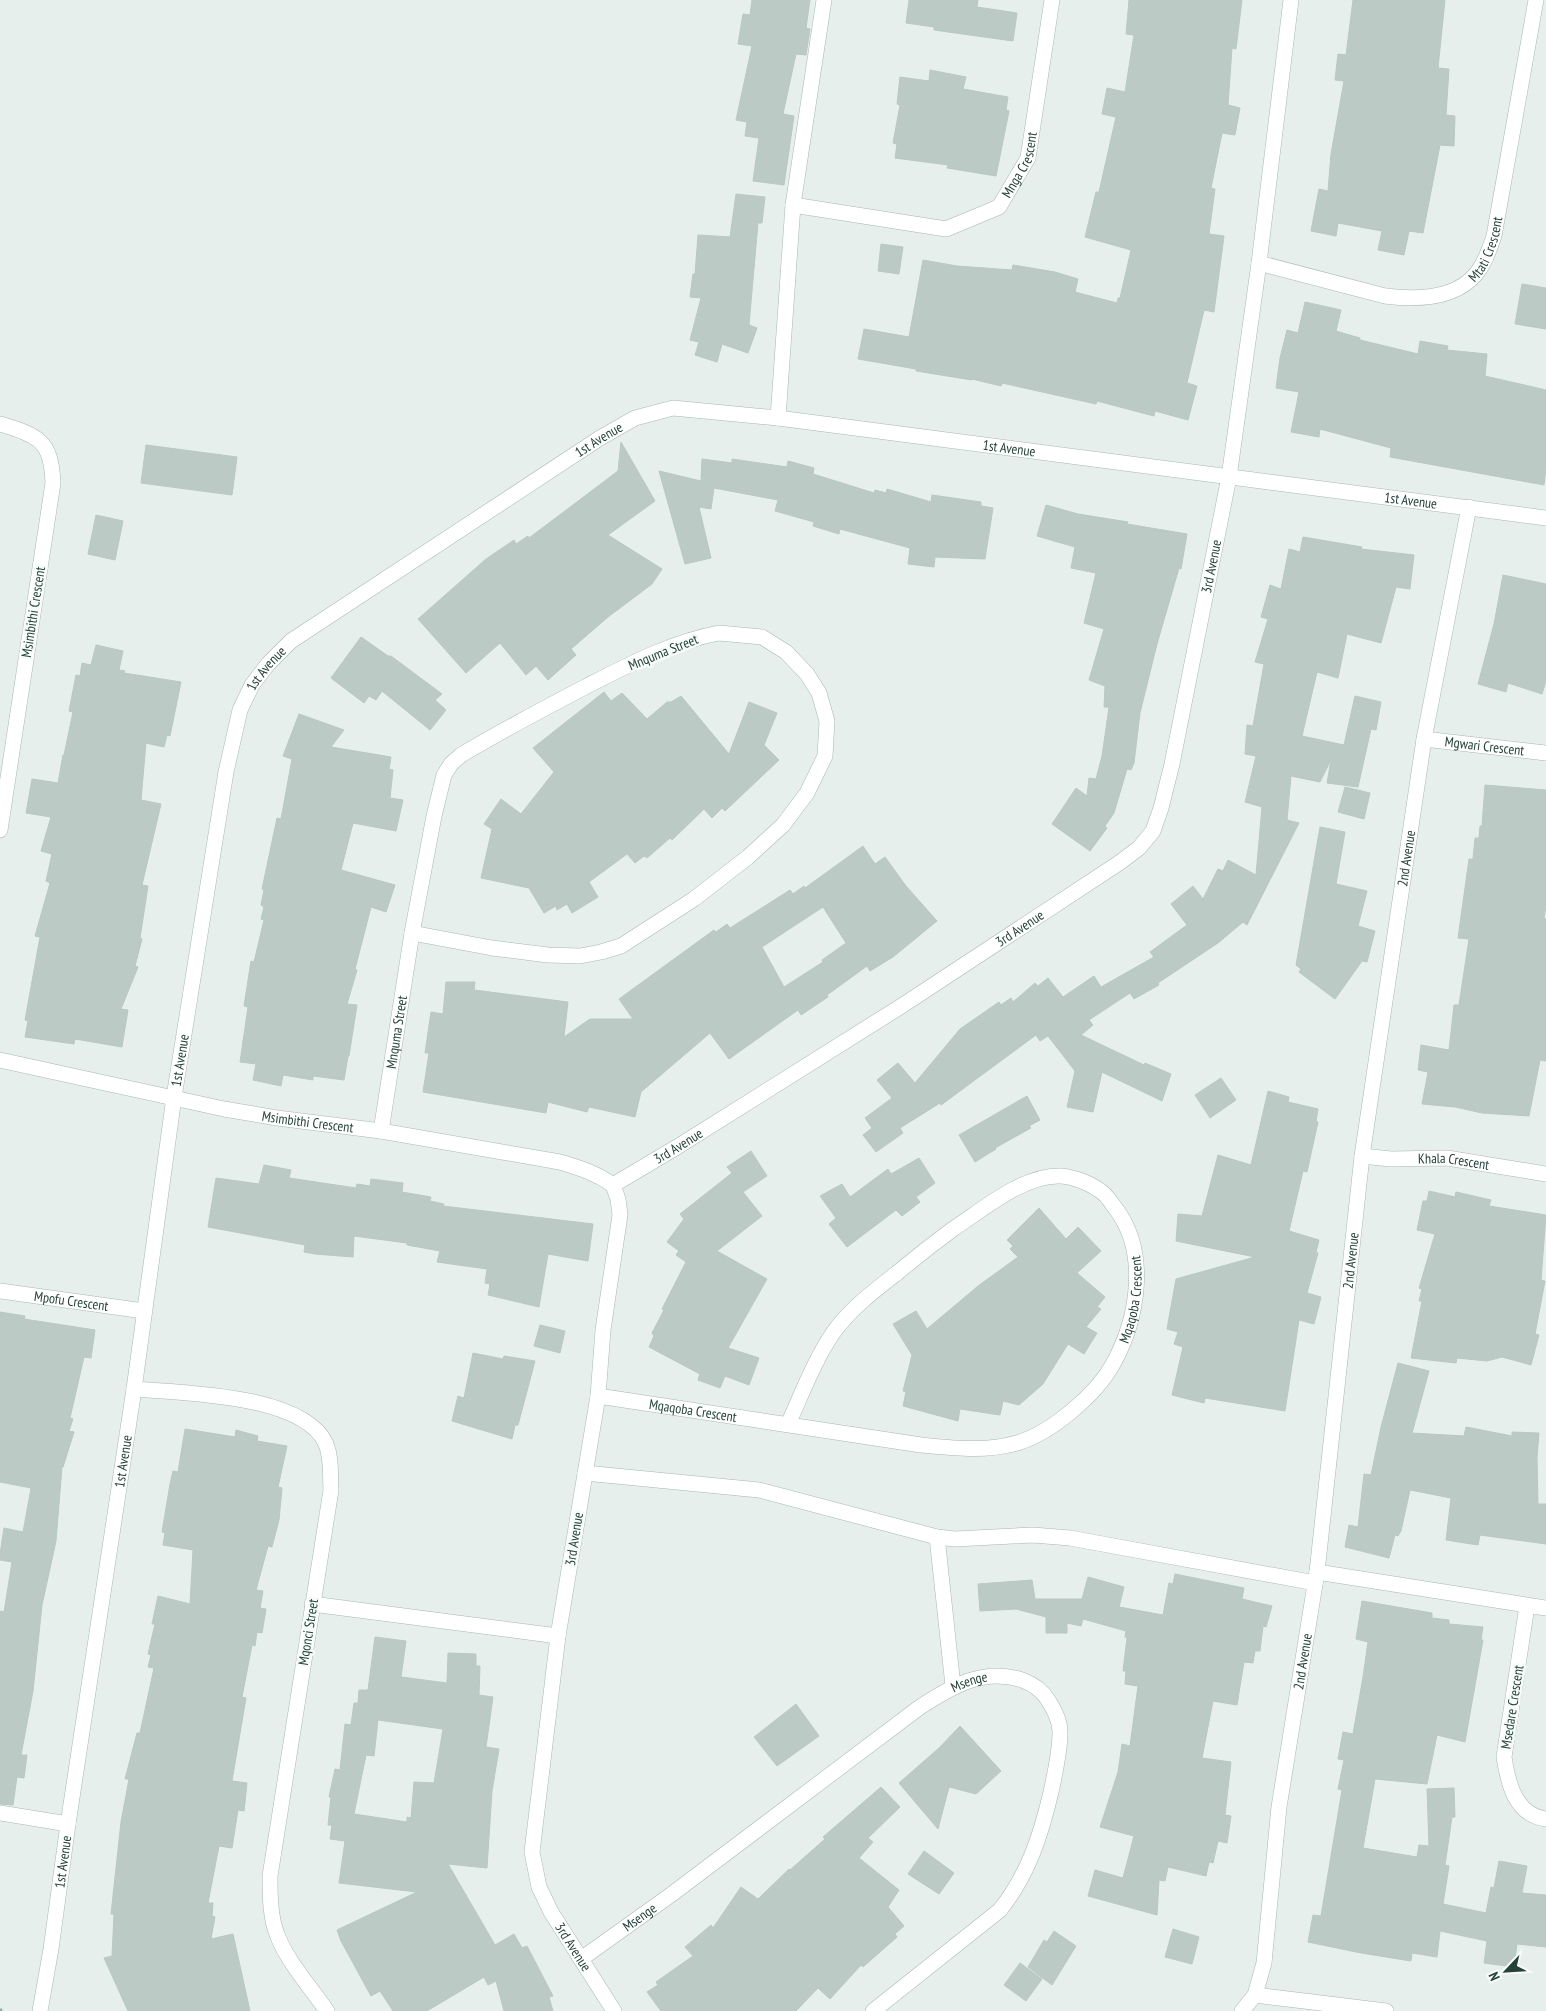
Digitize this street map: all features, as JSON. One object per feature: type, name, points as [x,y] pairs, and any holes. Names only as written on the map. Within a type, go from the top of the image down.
[{"type":"street","points":[[778,418],[793,205],[824,0]]},
{"type":"street","name":"Mnga Crescent","points":[[793,205],[946,229],[999,207],[1028,158],[1052,0]]},
{"type":"street","points":[[1229,477],[1259,263],[1291,0]]},
{"type":"street","name":"Mtati Crescent","points":[[1259,263],[1385,296],[1406,299],[1444,294],[1465,284],[1476,274],[1486,258],[1494,236],[1536,0]]},
{"type":"street","name":"1st Avenue","points":[[40,2011],[51,1949],[68,1824],[134,1389],[174,1097],[226,772],[240,710],[252,685],[268,664],[291,641],[600,438],[635,418],[673,408],[778,418],[1546,518]]},
{"type":"street","name":"Msimbithi Crescent","points":[[0,424],[36,437],[47,449],[52,462],[53,483],[0,830]]},
{"type":"street","name":"3rd Avenue","points":[[614,2011],[551,1912],[539,1887],[532,1852],[558,1636],[598,1396],[603,1330],[620,1216],[618,1199],[613,1185],[903,1006],[1096,880],[1139,848],[1153,831],[1172,764],[1229,477]]},
{"type":"street","name":"2nd Avenue","points":[[1242,2011],[1255,1994],[1264,1963],[1279,1807],[1316,1578],[1362,1156],[1424,739],[1469,507]]},
{"type":"street","name":"Mnquma Street","points":[[381,1131],[412,932],[434,816],[444,775],[452,764],[469,750],[541,710],[643,658],[693,638],[720,632],[762,637],[786,652],[806,674],[819,693],[827,721],[825,756],[807,793],[783,824],[748,857],[694,899],[621,946],[580,956],[548,955],[492,948],[412,932]]},
{"type":"street","name":"Mgwari Crescent","points":[[1424,739],[1546,753]]},
{"type":"street","name":"Msimbithi Crescent","points":[[0,1060],[224,1109],[277,1118],[381,1131],[560,1162],[599,1175],[613,1185]]},
{"type":"street","name":"Khala Crescent","points":[[1362,1156],[1391,1159],[1447,1158],[1546,1174]]},
{"type":"street","name":"Mqaqoba Crescent","points":[[598,1396],[921,1445],[966,1449],[997,1448],[1018,1443],[1062,1420],[1091,1392],[1112,1366],[1126,1334],[1136,1295],[1136,1261],[1126,1222],[1104,1193],[1082,1181],[1060,1176],[1025,1184],[999,1198],[936,1241],[850,1312],[833,1334],[816,1363],[788,1424]]},
{"type":"street","name":"Mpofu Crescent","points":[[0,1291],[144,1311]]},
{"type":"street","name":"Mqonci Street","points":[[134,1389],[243,1400],[279,1408],[300,1418],[315,1430],[325,1443],[330,1460],[331,1490],[271,1866],[270,1896],[277,1937],[288,1956],[327,2011]]},
{"type":"street","points":[[584,1473],[760,1490],[937,1537],[955,1539],[1033,1535],[1070,1538],[1316,1578],[1546,1608]]},
{"type":"street","points":[[937,1537],[953,1686]]},
{"type":"street","points":[[312,1604],[558,1636]]},
{"type":"street","name":"Msedare Crescent","points":[[1527,1606],[1504,1757],[1508,1781],[1516,1800],[1527,1813],[1546,1819]]},
{"type":"street","name":"Msenge","points":[[581,1959],[672,1894],[920,1708],[953,1686],[991,1675],[1012,1677],[1031,1683],[1044,1693],[1054,1709],[1060,1730],[1057,1758],[1043,1826],[1031,1858],[1015,1891],[1000,1910],[873,2011]]},
{"type":"street","points":[[0,1813],[68,1824]]},
{"type":"street","points":[[1255,1994],[1386,2011]]},
{"type":"building","points":[[752,0],[810,0],[806,28],[810,29],[806,55],[796,54],[783,114],[794,116],[784,185],[753,181],[759,138],[745,136],[747,122],[736,120],[752,46],[738,44],[743,14],[750,15]]},
{"type":"building","points":[[909,0],[978,0],[977,7],[1017,13],[1013,41],[934,30],[934,27],[906,23]]},
{"type":"building","points":[[1129,0],[1242,0],[1236,49],[1232,48],[1228,105],[1240,108],[1235,135],[1222,133],[1211,188],[1215,189],[1209,234],[1224,236],[1214,312],[1204,310],[1187,383],[1197,386],[1188,420],[1155,411],[1154,416],[1097,401],[1096,404],[1002,383],[1001,386],[858,359],[864,329],[909,337],[923,260],[957,266],[1012,270],[1013,265],[1055,272],[1078,279],[1075,292],[1117,303],[1118,298],[1120,298],[1131,250],[1085,237],[1096,192],[1099,192],[1116,117],[1102,114],[1107,88],[1125,92],[1134,35],[1126,34]]},
{"type":"building","points":[[1353,0],[1445,0],[1438,68],[1449,69],[1446,115],[1455,116],[1454,146],[1440,145],[1423,233],[1409,231],[1404,255],[1378,250],[1382,231],[1338,223],[1336,236],[1311,231],[1319,189],[1328,191],[1331,154],[1344,81],[1335,80],[1338,54],[1346,55]]},
{"type":"building","points":[[930,70],[966,77],[963,89],[1008,97],[1006,110],[1009,111],[996,176],[947,168],[948,165],[895,158],[897,144],[893,143],[900,105],[897,104],[900,77],[929,81]]},
{"type":"building","points":[[736,194],[765,197],[762,223],[758,223],[749,325],[757,328],[748,353],[722,344],[717,362],[695,355],[699,342],[690,340],[701,298],[690,297],[693,274],[695,274],[698,235],[730,237]]},
{"type":"building","points":[[881,244],[903,247],[899,274],[878,271]]},
{"type":"building","points":[[1522,284],[1546,288],[1546,329],[1515,324]]},
{"type":"building","points":[[1305,302],[1341,310],[1336,331],[1360,338],[1360,340],[1418,354],[1420,341],[1448,346],[1447,350],[1487,354],[1485,376],[1546,390],[1546,468],[1544,485],[1390,457],[1391,448],[1320,429],[1319,437],[1291,432],[1299,392],[1276,388],[1280,358],[1287,330],[1298,333]]},
{"type":"building","points":[[621,442],[655,501],[608,535],[662,569],[652,584],[608,617],[571,649],[576,655],[548,680],[536,666],[526,675],[500,643],[466,673],[418,619],[486,559],[514,540],[516,544],[528,536],[529,538],[618,471]]},
{"type":"building","points":[[146,445],[237,457],[232,495],[141,483]]},
{"type":"building","points":[[702,459],[732,463],[732,459],[787,467],[788,461],[814,468],[813,474],[874,493],[875,490],[886,493],[887,489],[931,502],[932,495],[981,502],[981,506],[993,508],[985,559],[935,557],[934,567],[908,564],[910,548],[840,529],[839,534],[813,526],[814,522],[775,511],[778,500],[714,488],[711,509],[699,507],[711,558],[685,564],[659,471],[701,481]]},
{"type":"building","points":[[1046,505],[1078,514],[1187,534],[1181,569],[1179,568],[1157,644],[1140,713],[1134,763],[1131,770],[1127,769],[1114,813],[1105,826],[1107,828],[1090,851],[1052,824],[1076,788],[1087,796],[1089,778],[1096,779],[1102,756],[1109,707],[1104,707],[1105,686],[1089,680],[1104,629],[1084,623],[1096,573],[1071,568],[1075,547],[1037,536]]},
{"type":"building","points":[[96,515],[123,521],[115,560],[88,554]]},
{"type":"building","points":[[1303,537],[1362,547],[1361,549],[1414,555],[1410,589],[1396,587],[1381,643],[1347,634],[1338,678],[1317,672],[1302,736],[1344,745],[1355,696],[1381,702],[1376,730],[1371,729],[1358,787],[1327,783],[1331,760],[1320,782],[1291,776],[1287,820],[1299,823],[1247,925],[1243,922],[1218,943],[1158,983],[1159,985],[1134,999],[1130,993],[1089,1020],[1093,1025],[1081,1035],[1144,1065],[1145,1063],[1171,1074],[1162,1101],[1102,1072],[1093,1112],[1067,1107],[1075,1071],[1048,1036],[1040,1041],[1036,1035],[941,1105],[940,1103],[900,1128],[903,1133],[876,1152],[863,1135],[872,1128],[865,1118],[892,1098],[877,1080],[898,1063],[915,1083],[960,1029],[999,1002],[1001,1005],[1011,998],[1013,1002],[1035,983],[1038,986],[1048,978],[1063,997],[1094,976],[1101,987],[1154,957],[1150,952],[1187,925],[1171,904],[1193,886],[1203,899],[1218,869],[1223,871],[1228,860],[1256,875],[1262,807],[1245,802],[1256,756],[1245,754],[1247,725],[1253,726],[1264,664],[1255,662],[1268,619],[1261,617],[1270,585],[1281,589],[1289,549],[1300,552]]},
{"type":"building","points":[[1503,575],[1546,584],[1546,681],[1542,694],[1508,683],[1506,692],[1478,684],[1494,624]]},
{"type":"building","points":[[361,637],[388,656],[391,656],[442,694],[435,700],[446,710],[430,730],[382,691],[376,700],[369,696],[364,703],[331,678]]},
{"type":"building","points":[[96,645],[123,651],[119,670],[125,671],[124,673],[181,682],[170,736],[167,735],[164,747],[146,743],[141,800],[161,804],[142,885],[148,886],[140,938],[142,939],[135,966],[138,967],[121,1009],[128,1010],[122,1047],[75,1039],[74,1044],[25,1037],[28,1021],[25,1020],[40,937],[35,936],[50,883],[46,881],[52,854],[41,851],[51,817],[26,813],[32,779],[58,783],[73,712],[69,711],[76,675],[80,676],[82,663],[91,665]]},
{"type":"building","points":[[604,692],[611,701],[622,693],[647,719],[667,702],[671,702],[681,696],[729,754],[749,702],[777,713],[764,745],[779,760],[725,811],[722,808],[712,818],[704,809],[672,840],[670,838],[647,858],[644,856],[635,863],[627,854],[589,882],[598,897],[572,913],[567,904],[557,910],[556,906],[544,913],[529,888],[481,878],[492,829],[484,824],[501,799],[521,814],[554,772],[533,748]]},
{"type":"building","points":[[299,714],[344,730],[331,747],[391,757],[389,769],[393,770],[390,798],[403,800],[396,831],[353,823],[341,870],[395,885],[386,912],[371,907],[355,969],[357,970],[347,1004],[357,1005],[344,1080],[313,1076],[313,1080],[283,1075],[281,1086],[253,1080],[256,1064],[240,1062],[248,1007],[244,1006],[251,961],[254,962],[264,920],[261,919],[264,907],[261,905],[264,890],[262,889],[277,818],[281,819],[292,759],[283,756]]},
{"type":"building","points":[[1485,785],[1546,790],[1546,906],[1544,918],[1546,919],[1546,1061],[1540,1060],[1529,1116],[1482,1113],[1455,1107],[1422,1104],[1428,1072],[1418,1070],[1421,1045],[1449,1050],[1454,1005],[1459,1005],[1469,939],[1458,938],[1469,859],[1473,859],[1475,838],[1479,838],[1480,826],[1482,826]]},
{"type":"building","points":[[1345,787],[1370,793],[1364,819],[1338,812]]},
{"type":"building","points":[[1320,827],[1345,832],[1336,884],[1367,891],[1358,926],[1375,931],[1367,962],[1362,961],[1335,999],[1299,972],[1301,969],[1296,965]]},
{"type":"building","points":[[863,846],[875,864],[885,857],[906,886],[937,921],[893,957],[870,971],[867,966],[827,995],[828,997],[801,1015],[798,1010],[729,1059],[710,1033],[641,1092],[635,1117],[589,1107],[587,1112],[548,1102],[546,1113],[423,1092],[429,1053],[425,1053],[431,1012],[443,1014],[446,982],[475,982],[474,990],[568,1002],[564,1037],[590,1019],[633,1019],[619,999],[714,930],[716,932],[727,924],[730,928],[790,890],[793,894],[804,886],[805,888]],"holes":[[[823,907],[846,943],[822,960],[823,962],[784,987],[762,947]]]},
{"type":"building","points":[[1221,1078],[1236,1100],[1210,1118],[1195,1095]]},
{"type":"building","points":[[1268,1091],[1289,1097],[1288,1102],[1318,1109],[1316,1121],[1318,1122],[1307,1172],[1303,1171],[1289,1231],[1319,1240],[1316,1252],[1318,1253],[1307,1293],[1321,1297],[1314,1324],[1299,1320],[1285,1411],[1205,1398],[1204,1403],[1172,1395],[1183,1347],[1174,1344],[1178,1332],[1167,1329],[1176,1279],[1255,1257],[1176,1241],[1178,1214],[1202,1216],[1218,1155],[1251,1165]]},
{"type":"building","points":[[1027,1096],[1040,1120],[1029,1126],[1031,1128],[995,1148],[975,1162],[959,1135]]},
{"type":"building","points":[[751,1151],[767,1176],[743,1192],[762,1216],[717,1251],[767,1279],[728,1348],[759,1358],[749,1385],[725,1376],[720,1388],[698,1380],[700,1374],[649,1347],[654,1336],[652,1333],[664,1310],[662,1309],[686,1262],[676,1255],[679,1251],[667,1242],[684,1219],[680,1214],[732,1173],[727,1167]]},
{"type":"building","points":[[919,1158],[935,1183],[916,1197],[920,1202],[902,1216],[896,1210],[847,1247],[829,1224],[836,1218],[820,1196],[842,1184],[850,1197],[888,1169],[891,1174]]},
{"type":"building","points":[[264,1165],[291,1170],[289,1178],[356,1188],[357,1184],[370,1186],[371,1179],[403,1183],[402,1192],[431,1197],[430,1201],[444,1204],[443,1206],[593,1224],[588,1261],[548,1254],[539,1307],[488,1295],[490,1284],[485,1283],[487,1269],[437,1262],[440,1251],[407,1245],[407,1243],[354,1236],[353,1257],[315,1254],[304,1252],[305,1245],[208,1227],[216,1178],[259,1184]]},
{"type":"building","points":[[1429,1191],[1455,1197],[1456,1192],[1491,1200],[1489,1206],[1546,1215],[1541,1280],[1545,1281],[1535,1334],[1539,1335],[1531,1365],[1502,1357],[1487,1361],[1457,1358],[1456,1363],[1411,1358],[1422,1301],[1419,1301],[1422,1289],[1419,1288],[1435,1234],[1417,1230],[1423,1201],[1427,1201]]},
{"type":"building","points":[[1039,1208],[1066,1239],[1078,1227],[1101,1251],[1077,1273],[1105,1297],[1097,1307],[1101,1309],[1086,1327],[1097,1333],[1084,1354],[1068,1344],[1043,1384],[1019,1405],[1003,1401],[1000,1415],[960,1409],[958,1421],[903,1406],[906,1392],[903,1391],[912,1355],[893,1324],[916,1311],[927,1329],[978,1286],[1018,1257],[1010,1249],[1013,1246],[1007,1240]]},
{"type":"building","points":[[0,1312],[25,1316],[24,1319],[95,1330],[91,1358],[84,1357],[70,1418],[73,1419],[69,1431],[74,1432],[62,1467],[56,1541],[42,1605],[33,1691],[21,1755],[27,1755],[24,1778],[17,1777],[13,1805],[0,1804],[0,1611],[4,1612],[12,1562],[0,1560],[0,1554],[4,1528],[23,1532],[31,1488],[0,1482]]},
{"type":"building","points":[[540,1325],[565,1331],[560,1353],[534,1346]]},
{"type":"building","points":[[473,1353],[503,1359],[504,1356],[535,1361],[518,1425],[515,1425],[512,1439],[452,1421],[458,1396],[464,1398]]},
{"type":"building","points":[[1398,1363],[1429,1371],[1412,1433],[1464,1436],[1466,1427],[1512,1436],[1512,1432],[1539,1433],[1537,1457],[1538,1504],[1546,1504],[1546,1544],[1480,1535],[1478,1545],[1446,1540],[1451,1498],[1410,1490],[1401,1531],[1398,1536],[1395,1535],[1389,1558],[1345,1547],[1349,1525],[1358,1527],[1364,1474],[1371,1475],[1381,1427]]},
{"type":"building","points":[[185,1429],[235,1437],[236,1430],[258,1436],[257,1441],[287,1446],[278,1487],[282,1488],[279,1520],[272,1547],[268,1546],[256,1590],[263,1591],[260,1608],[266,1609],[262,1633],[257,1632],[255,1646],[252,1645],[242,1697],[246,1698],[232,1781],[247,1783],[244,1811],[238,1810],[232,1848],[219,1846],[208,1903],[213,1903],[212,1916],[215,1917],[211,1939],[233,1934],[250,2011],[128,2011],[104,1958],[112,1956],[114,1914],[111,1914],[121,1822],[129,1779],[125,1779],[137,1733],[140,1733],[154,1668],[148,1667],[151,1655],[148,1654],[155,1624],[152,1624],[158,1596],[190,1604],[193,1550],[163,1545],[165,1533],[162,1532],[170,1484],[173,1471],[178,1472]]},
{"type":"building","points":[[1175,1574],[1244,1588],[1242,1599],[1272,1606],[1266,1627],[1263,1626],[1260,1651],[1255,1651],[1253,1663],[1244,1662],[1237,1705],[1213,1701],[1202,1758],[1231,1762],[1225,1815],[1231,1816],[1227,1843],[1218,1841],[1213,1863],[1209,1862],[1206,1876],[1168,1867],[1165,1881],[1159,1880],[1157,1915],[1088,1896],[1095,1870],[1123,1878],[1134,1836],[1100,1827],[1118,1772],[1122,1744],[1130,1746],[1138,1686],[1125,1684],[1126,1671],[1123,1671],[1127,1638],[1125,1637],[1126,1631],[1083,1619],[1081,1626],[1067,1623],[1067,1633],[1046,1633],[1046,1617],[1016,1609],[980,1611],[978,1584],[1032,1580],[1035,1599],[1082,1599],[1088,1577],[1124,1587],[1119,1607],[1163,1615],[1169,1583],[1173,1584]]},
{"type":"building","points":[[1362,1601],[1432,1613],[1432,1618],[1449,1620],[1449,1624],[1483,1627],[1481,1640],[1483,1640],[1465,1742],[1437,1735],[1427,1784],[1375,1779],[1363,1848],[1417,1857],[1419,1845],[1429,1846],[1427,1789],[1454,1788],[1455,1817],[1452,1817],[1445,1865],[1449,1866],[1443,1904],[1486,1913],[1491,1887],[1494,1888],[1499,1861],[1527,1866],[1522,1893],[1546,1895],[1546,1947],[1517,1944],[1514,1967],[1484,1963],[1487,1941],[1440,1931],[1437,1957],[1412,1953],[1411,1961],[1308,1942],[1313,1915],[1321,1916],[1342,1790],[1338,1789],[1344,1760],[1338,1759],[1343,1732],[1353,1734],[1363,1677],[1368,1642],[1356,1639]]},
{"type":"building","points":[[375,1637],[406,1641],[401,1677],[447,1683],[448,1653],[476,1654],[476,1666],[480,1666],[479,1695],[493,1697],[486,1747],[499,1749],[492,1791],[487,1868],[448,1864],[495,1945],[514,1934],[522,1948],[527,1946],[553,1996],[549,1997],[553,2011],[504,2011],[496,1981],[488,1985],[484,1977],[427,2011],[393,2011],[380,1991],[371,1996],[337,1930],[417,1892],[339,1883],[345,1841],[330,1839],[332,1825],[328,1825],[331,1797],[329,1797],[335,1769],[340,1770],[345,1724],[351,1725],[354,1703],[358,1703],[359,1690],[368,1690]],"holes":[[[378,1720],[443,1729],[434,1783],[414,1782],[411,1818],[407,1817],[407,1822],[354,1814],[366,1755],[374,1756]]]},
{"type":"building","points":[[796,1704],[819,1736],[777,1766],[754,1737]]},
{"type":"building","points":[[960,1726],[1001,1771],[976,1794],[949,1787],[938,1829],[899,1783],[939,1748]]},
{"type":"building","points":[[881,1787],[900,1807],[868,1838],[873,1842],[859,1858],[899,1890],[888,1907],[904,1926],[895,1934],[897,1937],[863,1967],[861,1965],[830,1999],[818,1988],[796,2011],[661,2011],[647,1992],[658,1985],[656,1982],[693,1956],[685,1947],[711,1925],[713,1928],[741,1887],[758,1899],[789,1869],[825,1839],[823,1837]]},
{"type":"building","points":[[924,1851],[954,1873],[939,1894],[908,1874]]},
{"type":"building","points":[[1173,1929],[1199,1937],[1192,1964],[1165,1957]]},
{"type":"building","points":[[1054,1931],[1076,1946],[1052,1985],[1028,1967],[1044,1940],[1047,1942]]},
{"type":"building","points":[[1020,1963],[1042,1979],[1026,2001],[1004,1985]]}]
